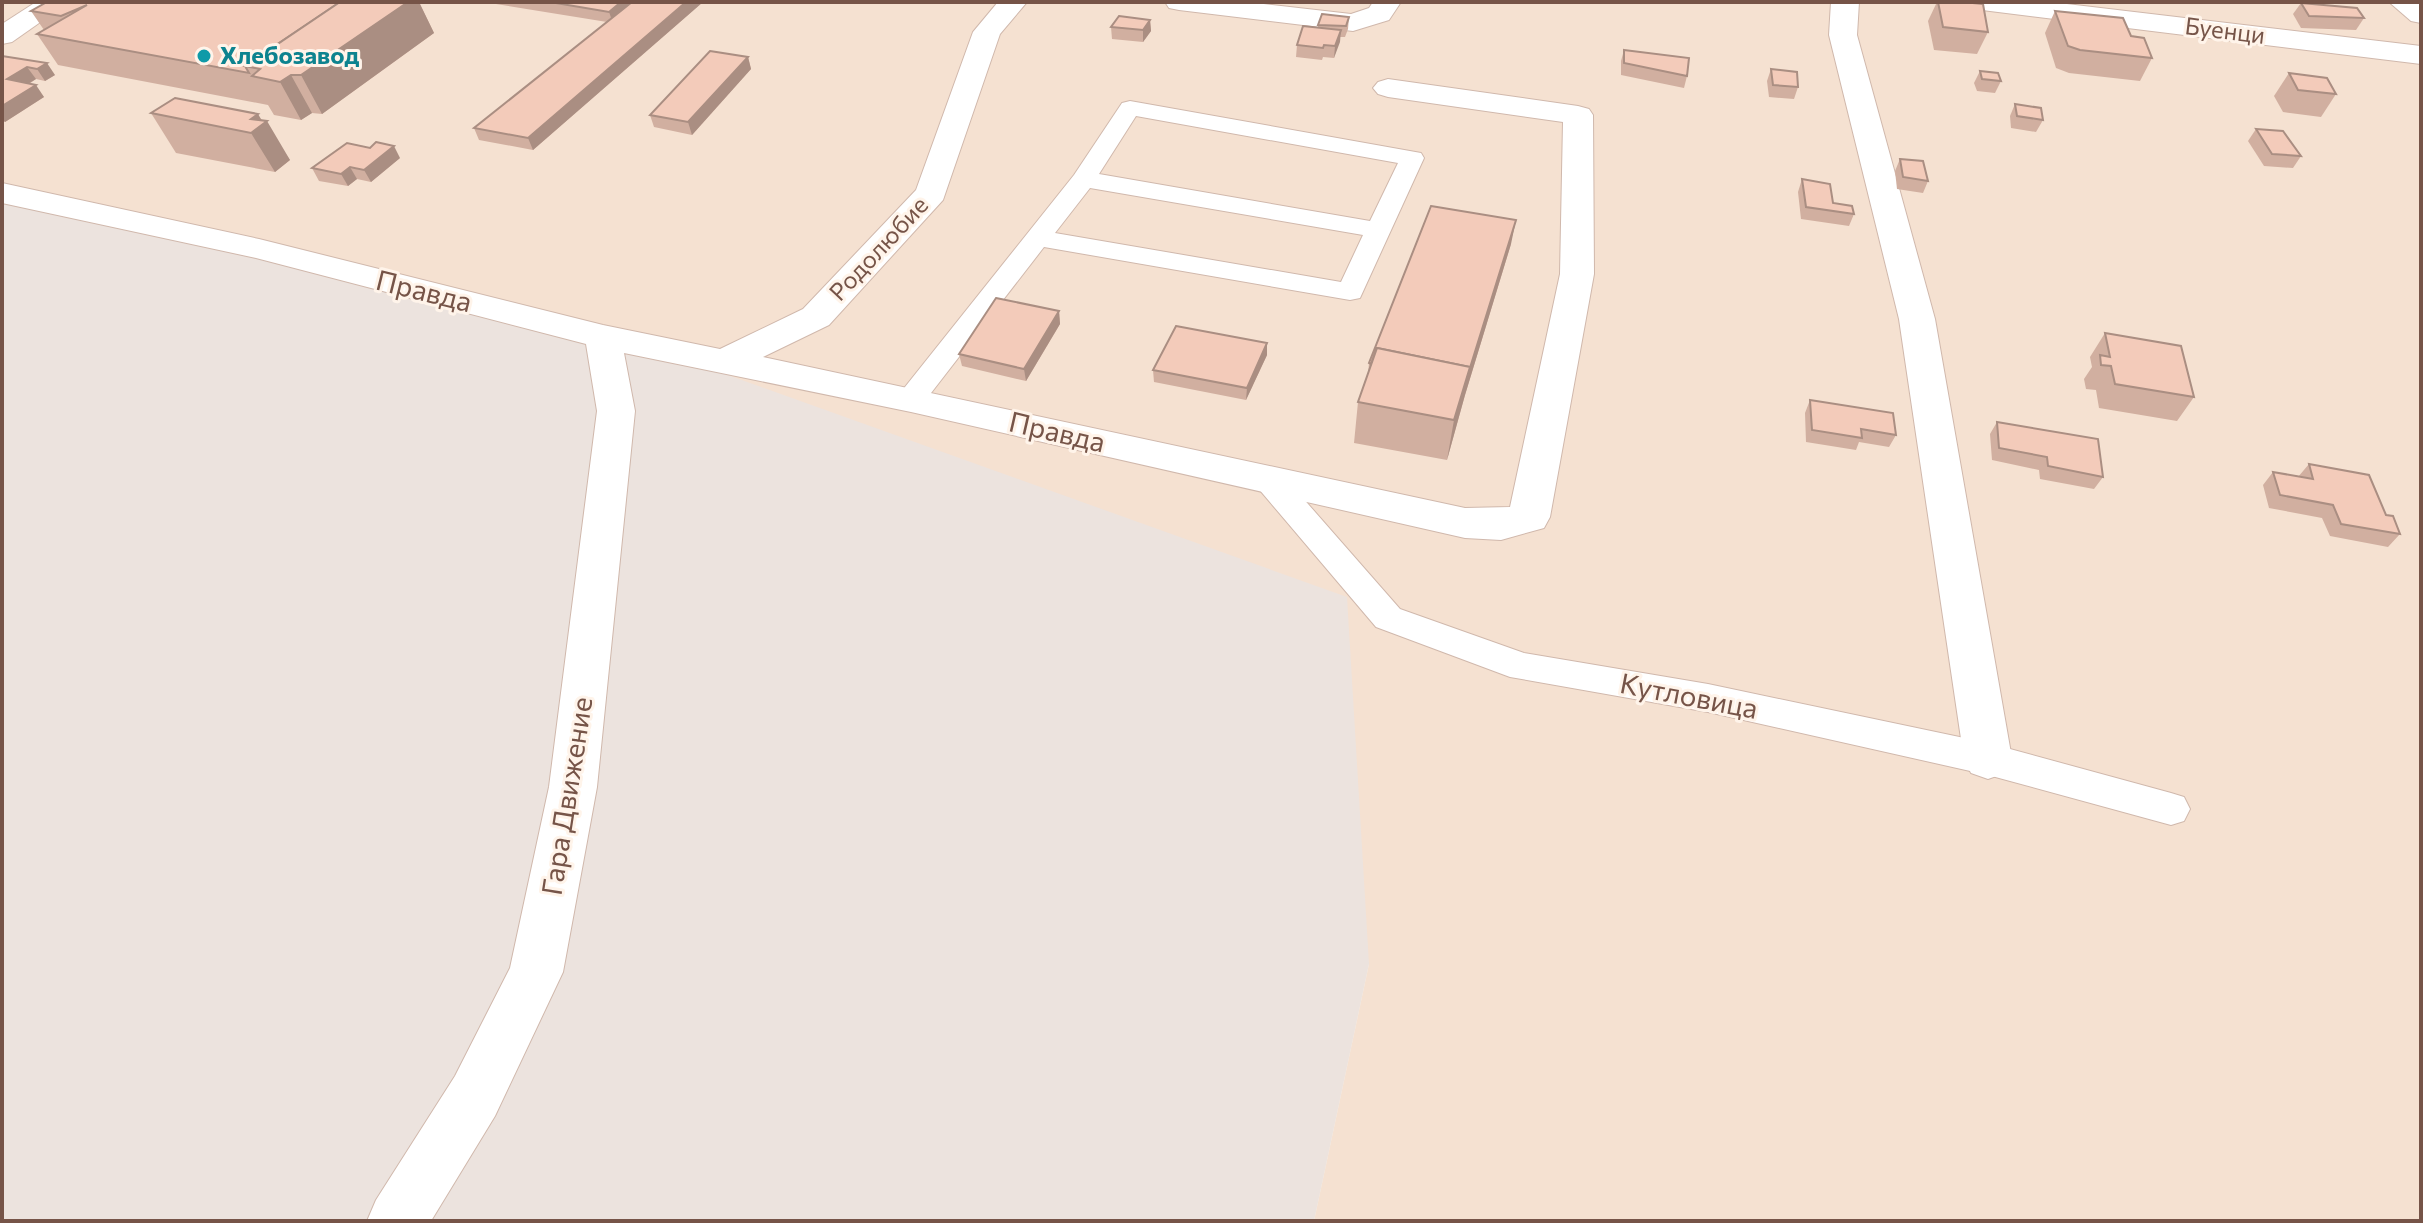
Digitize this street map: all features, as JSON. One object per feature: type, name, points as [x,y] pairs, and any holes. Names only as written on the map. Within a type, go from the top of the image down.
[{"type":"street","points":[[2,36],[55,2]]},
{"type":"street","name":"Родолюбие","points":[[727,360],[816,317],[931,193],[987,32],[1013,2]]},
{"type":"street","points":[[1179,2],[1353,23],[1379,14],[1387,2]]},
{"type":"street","points":[[1845,2],[1843,35],[1917,319],[1988,759]]},
{"type":"street","name":"Буенци","points":[[1982,2],[2421,55]]},
{"type":"street","points":[[2403,2],[2421,15]]},
{"type":"street","name":"Правда","points":[[2,193],[259,249],[603,337],[911,399],[1465,523],[1501,525],[1529,517],[1577,274],[1578,115],[1388,88]]},
{"type":"street","name":"Гара Движение","points":[[397,1221],[475,1096],[536,972],[573,787],[616,411],[603,337]]},
{"type":"lane","points":[[911,399],[1084,179],[1130,108],[1412,158],[1350,292],[1039,238]]},
{"type":"lane","points":[[1084,179],[1380,230]]},
{"type":"lane","name":"Кутловица","points":[[1269,480],[1388,618],[1522,667],[1708,698],[1988,759],[2171,809]]},
{"type":"shaded area","points":[[2,2],[2421,2],[2421,1221],[1314,1221],[1369,964],[2,194]]},
{"type":"shaded area","points":[[2,194],[611,333],[1347,597],[1369,964],[1314,1221],[2,1221]]},
{"type":"building","points":[[47,2],[340,2],[245,66],[249,73],[37,34],[87,5],[61,16],[31,11]]},
{"type":"building","points":[[340,2],[408,2],[301,75],[291,75],[280,82],[252,76],[260,69],[245,66]]},
{"type":"building","points":[[550,2],[621,2],[609,12]]},
{"type":"building","points":[[632,2],[686,2],[528,138],[474,128]]},
{"type":"building","points":[[1938,2],[1983,4],[1988,32],[1943,27]]},
{"type":"building","points":[[2301,3],[2357,8],[2364,18],[2309,16]]},
{"type":"building","points":[[2055,11],[2123,18],[2131,36],[2144,38],[2152,58],[2068,46]]},
{"type":"building","points":[[1322,14],[1349,17],[1346,26],[1318,25]]},
{"type":"building","points":[[1119,16],[1150,20],[1143,30],[1111,27]]},
{"type":"building","points":[[1303,26],[1341,30],[1335,46],[1297,45]]},
{"type":"building","points":[[1624,50],[1689,58],[1687,76],[1624,63]]},
{"type":"building","points":[[710,51],[748,57],[688,122],[650,115]]},
{"type":"building","points":[[2,56],[47,63],[37,69],[27,67],[7,79],[36,85],[2,106]]},
{"type":"building","points":[[1771,69],[1797,72],[1798,87],[1773,85]]},
{"type":"building","points":[[1980,71],[1998,73],[2001,81],[1982,79]]},
{"type":"building","points":[[2289,73],[2327,78],[2336,94],[2298,90]]},
{"type":"building","points":[[175,98],[258,114],[251,119],[267,121],[251,133],[151,113]]},
{"type":"building","points":[[2015,104],[2041,108],[2043,120],[2017,116]]},
{"type":"building","points":[[2256,129],[2283,131],[2301,156],[2272,154]]},
{"type":"building","points":[[376,142],[394,146],[364,170],[350,167],[341,174],[312,168],[347,143],[370,148]]},
{"type":"building","points":[[1900,159],[1923,161],[1928,181],[1903,177]]},
{"type":"building","points":[[1802,179],[1830,184],[1833,203],[1852,206],[1854,214],[1806,207]]},
{"type":"building","points":[[1431,206],[1516,220],[1469,371],[1470,367],[1377,348],[1369,363]]},
{"type":"building","points":[[996,298],[1059,311],[1024,369],[959,354]]},
{"type":"building","points":[[1176,326],[1267,343],[1247,388],[1153,370]]},
{"type":"building","points":[[2105,333],[2181,346],[2194,397],[2115,384],[2111,366],[2101,365],[2100,355],[2110,357]]},
{"type":"building","points":[[1377,348],[1470,367],[1454,420],[1358,402]]},
{"type":"building","points":[[1810,400],[1893,413],[1896,435],[1861,429],[1862,438],[1812,430]]},
{"type":"building","points":[[1997,422],[2098,439],[2103,477],[2048,466],[2047,457],[1999,448]]},
{"type":"building","points":[[2309,464],[2369,475],[2386,515],[2393,516],[2400,534],[2341,524],[2333,505],[2280,495],[2273,472],[2313,479]]},
{"type":"place","name":"Хлебозавод","points":[[204,56]]}]
